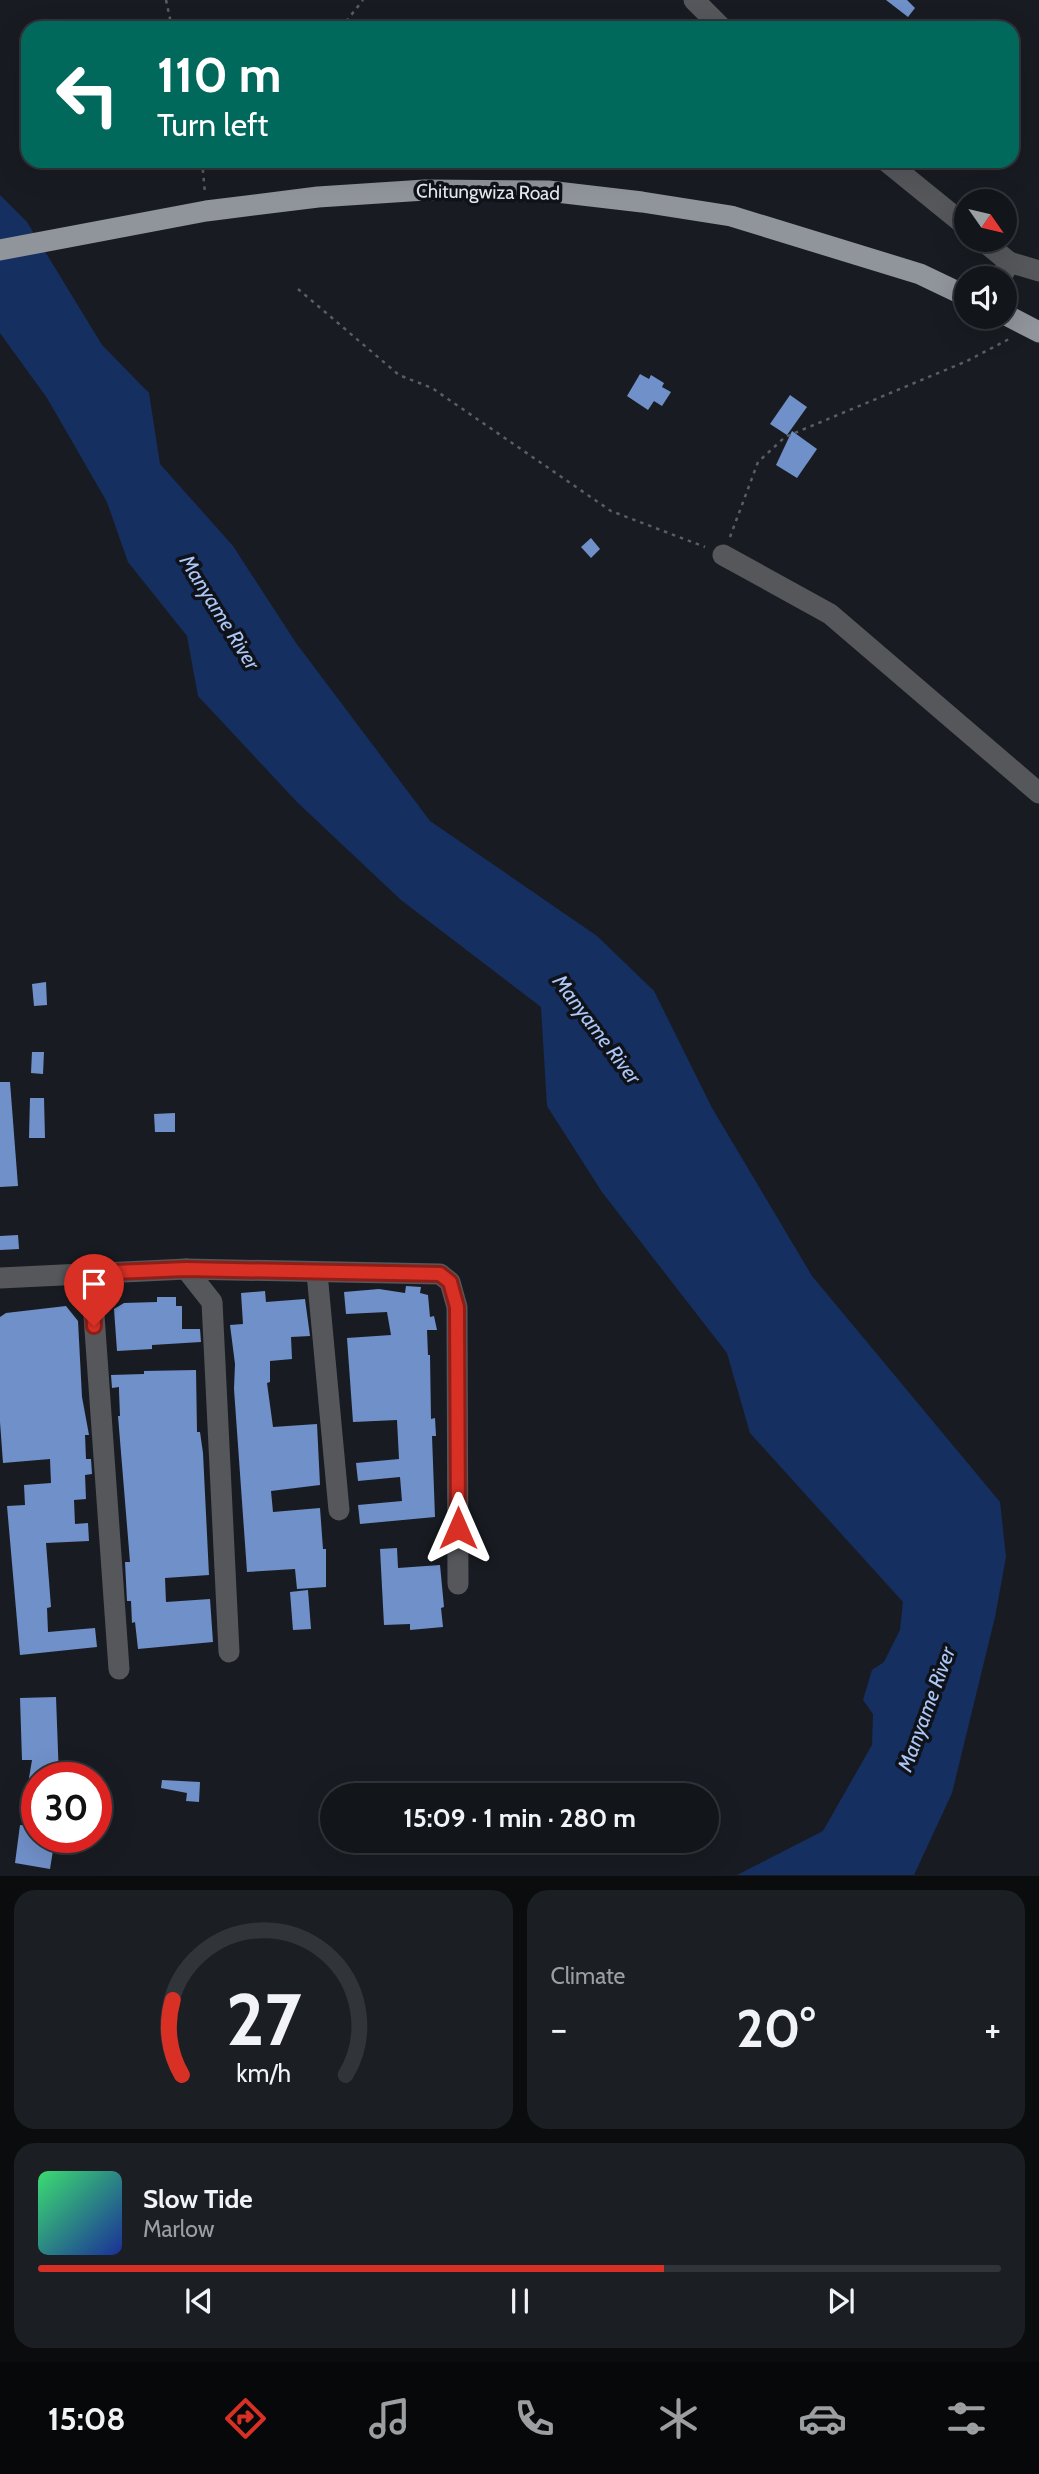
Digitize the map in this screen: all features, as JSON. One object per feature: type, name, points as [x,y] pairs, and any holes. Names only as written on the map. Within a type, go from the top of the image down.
[{"type":"main road","name":"Chitungwiza Road","points":[[0,250],[206,211],[318,197],[425,190],[548,191],[731,216],[920,274],[954,290]]},
{"type":"main road","points":[[1017,320],[1035,329]]},
{"type":"street","points":[[694,0],[715,21]]},
{"type":"street","points":[[895,168],[954,216]]},
{"type":"street","points":[[991,252],[1002,266]]},
{"type":"street","points":[[1017,270],[1039,271]]},
{"type":"street","points":[[723,555],[830,614],[1039,793]]},
{"type":"street","points":[[186,1269],[212,1302],[229,1652]]},
{"type":"street","points":[[0,1278],[186,1269],[440,1274],[450,1282],[457,1307],[458,1584]]},
{"type":"street","points":[[91,1273],[119,1669]]},
{"type":"street","points":[[317,1273],[339,1510]]},
{"type":"path","points":[[166,0],[170,21]]},
{"type":"path","points":[[346,21],[363,0]]},
{"type":"path","points":[[204,168],[206,211]]},
{"type":"path","points":[[298,289],[399,375],[432,388],[611,511],[723,555],[758,462],[785,438],[967,361],[1035,329]]},
{"type":"water","name":"Manyame River","points":[[0,195],[27,222],[102,345],[149,393],[160,464],[233,546],[296,643],[430,821],[597,936],[654,991],[712,1108],[812,1276],[1000,1502],[1006,1557],[995,1617],[952,1793],[914,1875],[737,1875],[823,1831],[872,1745],[873,1714],[863,1700],[872,1670],[884,1662],[900,1630],[903,1602],[750,1433],[727,1353],[602,1192],[547,1106],[541,1007],[401,900],[297,802],[198,696],[187,636],[128,562],[107,502],[47,398],[0,333]]},
{"type":"building","points":[[886,0],[907,0],[915,8],[908,17]]},
{"type":"building","points":[[640,374],[649,379],[651,375],[664,383],[662,387],[671,392],[662,406],[654,401],[648,410],[627,396]]},
{"type":"building","points":[[790,395],[807,407],[787,435],[770,424]]},
{"type":"building","points":[[792,431],[817,449],[797,478],[776,465]]},
{"type":"building","points":[[591,538],[600,549],[591,558],[581,547]]},
{"type":"building","points":[[46,982],[47,1005],[34,1006],[32,984]]},
{"type":"building","points":[[32,1052],[44,1052],[43,1074],[31,1073]]},
{"type":"building","points":[[0,1082],[10,1082],[18,1186],[0,1187]]},
{"type":"building","points":[[30,1098],[44,1098],[45,1138],[29,1138]]},
{"type":"building","points":[[175,1113],[175,1132],[155,1132],[154,1114]]},
{"type":"building","points":[[18,1235],[19,1249],[0,1250],[0,1236]]},
{"type":"building","points":[[406,1286],[421,1287],[420,1293],[428,1295],[430,1317],[434,1316],[437,1330],[427,1330],[431,1419],[435,1418],[436,1436],[432,1436],[435,1517],[360,1524],[358,1505],[402,1501],[400,1477],[358,1481],[356,1463],[399,1459],[397,1420],[353,1422],[347,1338],[391,1335],[387,1312],[346,1314],[344,1292],[379,1289],[405,1293]]},
{"type":"building","points":[[265,1291],[266,1302],[305,1299],[310,1336],[291,1337],[292,1359],[270,1361],[270,1382],[267,1383],[273,1427],[317,1424],[320,1485],[271,1491],[273,1512],[320,1508],[323,1549],[326,1549],[326,1587],[297,1589],[295,1569],[247,1572],[234,1389],[235,1364],[230,1325],[243,1324],[241,1293]]},
{"type":"building","points":[[157,1297],[176,1297],[176,1306],[182,1306],[182,1329],[200,1329],[201,1342],[152,1345],[152,1349],[117,1351],[114,1309],[124,1303],[157,1302]]},
{"type":"building","points":[[66,1306],[78,1321],[82,1397],[89,1435],[85,1435],[86,1459],[91,1459],[92,1474],[85,1475],[86,1499],[74,1500],[75,1524],[88,1523],[89,1541],[46,1543],[51,1607],[47,1608],[48,1632],[95,1628],[97,1647],[20,1655],[7,1506],[25,1505],[24,1485],[51,1483],[50,1459],[3,1463],[0,1422],[0,1317],[6,1313]]},
{"type":"building","points":[[196,1370],[197,1432],[200,1432],[203,1453],[209,1575],[165,1578],[166,1602],[210,1599],[213,1642],[138,1649],[135,1622],[132,1623],[131,1601],[127,1601],[125,1562],[130,1562],[118,1416],[119,1387],[112,1388],[111,1375]]},
{"type":"building","points":[[397,1548],[398,1568],[440,1565],[443,1627],[410,1630],[410,1624],[384,1625],[380,1549]]},
{"type":"building","points":[[308,1590],[311,1629],[293,1630],[290,1592]]},
{"type":"building","points":[[56,1697],[58,1762],[22,1760],[20,1698]]},
{"type":"building","points":[[162,1780],[200,1782],[199,1802],[186,1801],[187,1793],[161,1788]]},
{"type":"building","points":[[20,1825],[21,1853],[53,1853],[50,1869],[15,1863]]},
{"type":"route","points":[[94,1326],[91,1273],[186,1269],[440,1274],[450,1282],[457,1307],[458,1528]]}]
